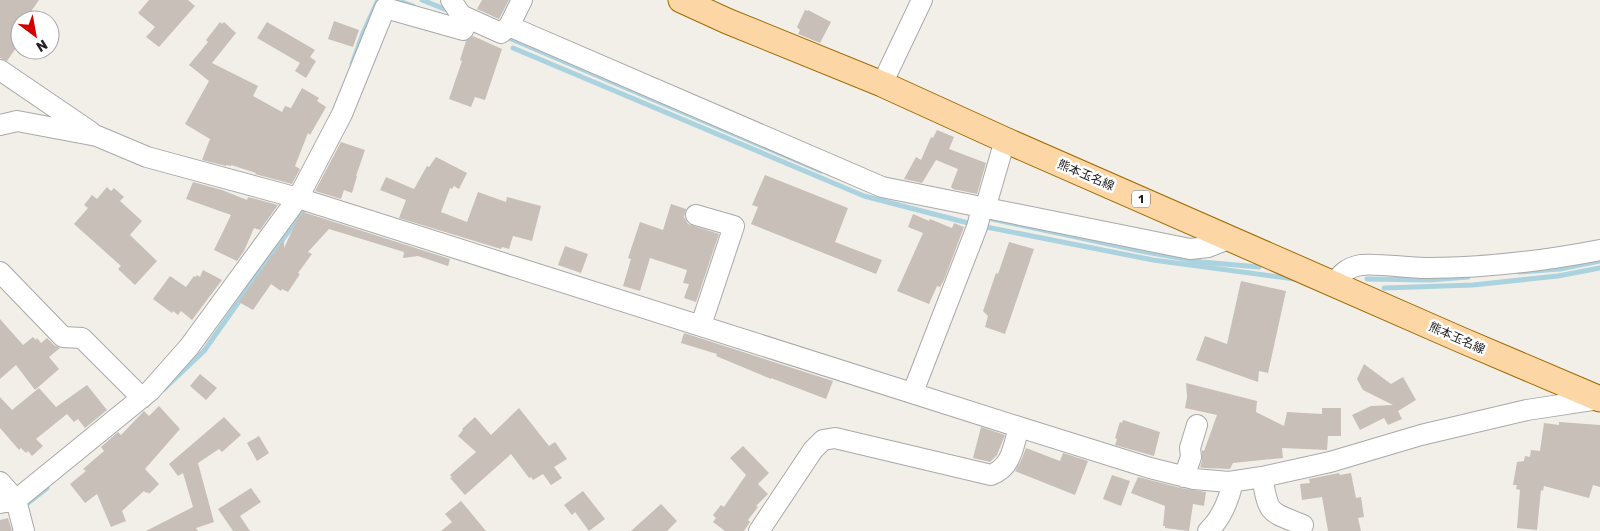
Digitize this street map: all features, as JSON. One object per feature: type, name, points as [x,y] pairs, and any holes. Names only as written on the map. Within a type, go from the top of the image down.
[{"type":"main road","name":"熊本玉名線","points":[[681,0],[727,21],[882,84],[1459,339],[1600,399]]},
{"type":"street","points":[[451,0],[461,15],[501,33],[509,26],[522,0]]},
{"type":"street","points":[[882,84],[922,0]]},
{"type":"street","points":[[8,502],[142,398],[189,347],[298,198],[342,114],[385,8],[463,30],[469,19]]},
{"type":"street","points":[[509,26],[882,187],[981,214],[1190,249],[1208,247],[1231,238]]},
{"type":"street","points":[[0,70],[97,136],[147,157],[298,198],[1019,427],[1184,477],[1233,482],[1262,477],[1330,462],[1421,435],[1527,410],[1600,399]]},
{"type":"street","points":[[0,125],[16,122],[97,136]]},
{"type":"street","points":[[913,392],[981,214],[1006,140]]},
{"type":"street","points":[[696,215],[734,226],[701,325]]},
{"type":"street","points":[[1334,283],[1342,272],[1361,265],[1426,268],[1508,263],[1558,258],[1600,250]]},
{"type":"street","points":[[0,272],[63,337],[82,338],[142,398]]},
{"type":"street","points":[[1184,477],[1191,456],[1190,448],[1197,425]]},
{"type":"street","points":[[758,531],[812,450],[823,440],[835,438],[991,475],[1008,464],[1019,427]]},
{"type":"street","points":[[1262,477],[1267,502],[1273,513],[1303,525]]},
{"type":"street","points":[[0,482],[8,502],[24,531]]},
{"type":"street","points":[[1208,531],[1228,501],[1233,482]]},
{"type":"building","points":[[0,0],[39,0],[32,10],[10,10],[10,57],[7,61],[0,58]]},
{"type":"building","points":[[149,0],[188,0],[195,6],[159,47],[146,37],[155,27],[138,13]]},
{"type":"building","points":[[482,0],[509,0],[499,19],[477,9]]},
{"type":"building","points":[[805,10],[831,22],[820,43],[798,34],[800,30],[797,27]]},
{"type":"building","points":[[334,21],[359,30],[353,47],[328,39]]},
{"type":"building","points":[[220,22],[222,24],[224,22],[236,33],[212,63],[258,86],[253,96],[282,112],[285,106],[291,108],[302,88],[319,98],[317,101],[326,107],[310,135],[308,133],[295,166],[300,169],[292,184],[231,165],[226,166],[202,160],[210,139],[185,124],[209,81],[189,65],[208,42],[206,40]]},
{"type":"building","points":[[267,22],[315,50],[310,57],[316,61],[306,78],[295,71],[300,63],[257,38]]},
{"type":"building","points":[[473,36],[502,49],[485,100],[475,97],[471,107],[449,99],[462,61],[460,60],[466,41]]},
{"type":"building","points":[[937,130],[954,137],[949,149],[986,163],[977,194],[953,189],[951,187],[958,169],[936,160],[922,183],[904,179],[916,157],[921,160],[931,137],[933,138]]},
{"type":"building","points":[[341,142],[365,150],[352,193],[344,190],[341,199],[315,191]]},
{"type":"building","points":[[436,157],[467,173],[459,189],[454,186],[452,189],[450,188],[441,212],[467,222],[478,192],[506,202],[507,197],[541,206],[532,241],[513,236],[509,249],[502,247],[501,249],[399,218],[406,200],[380,190],[386,177],[414,189],[427,166],[429,167]]},
{"type":"building","points":[[765,175],[848,208],[835,242],[882,260],[876,274],[751,224],[758,207],[752,205]]},
{"type":"building","points":[[193,182],[222,190],[247,200],[248,197],[278,205],[260,230],[254,228],[244,251],[237,261],[214,250],[231,215],[186,199]]},
{"type":"building","points":[[107,187],[111,191],[114,188],[124,197],[120,201],[142,221],[130,235],[157,261],[135,285],[118,269],[121,266],[74,224],[88,208],[84,205],[92,195],[97,199]]},
{"type":"building","points":[[671,204],[686,209],[684,217],[688,224],[719,234],[696,302],[684,298],[689,284],[683,283],[687,270],[650,258],[640,291],[623,286],[631,259],[628,258],[640,222],[663,230]]},
{"type":"building","points":[[303,212],[450,259],[448,266],[418,256],[403,258],[404,252],[329,229],[308,252],[312,254],[298,273],[300,274],[288,292],[282,289],[281,291],[271,284],[253,310],[239,302],[284,239],[284,248],[297,220]]},
{"type":"building","points":[[913,214],[952,228],[954,223],[964,227],[944,280],[940,287],[937,286],[929,304],[897,291],[923,233],[908,227]]},
{"type":"building","points":[[1009,242],[1034,249],[1005,334],[985,327],[988,316],[983,311]]},
{"type":"building","points":[[565,246],[588,254],[581,273],[558,265]]},
{"type":"building","points":[[203,270],[222,280],[192,320],[181,311],[178,315],[173,311],[172,313],[153,299],[170,276],[186,287],[194,276],[200,277]]},
{"type":"building","points":[[1241,281],[1286,291],[1268,373],[1259,371],[1258,382],[1196,360],[1205,336],[1227,344]]},
{"type":"building","points":[[0,319],[23,345],[33,337],[36,340],[37,338],[41,343],[47,338],[60,348],[49,357],[59,369],[35,390],[16,365],[0,379]]},
{"type":"building","points":[[684,333],[833,381],[826,399],[771,379],[716,356],[717,354],[681,343]]},
{"type":"building","points":[[1364,364],[1391,384],[1403,377],[1416,400],[1398,411],[1402,419],[1388,425],[1384,418],[1360,430],[1352,415],[1371,406],[1393,405],[1363,390],[1357,379]]},
{"type":"building","points":[[200,374],[217,388],[206,400],[190,386]]},
{"type":"building","points":[[1186,383],[1257,401],[1256,412],[1284,426],[1287,412],[1322,414],[1322,408],[1341,408],[1341,436],[1328,436],[1327,450],[1282,448],[1283,458],[1233,463],[1230,469],[1200,467],[1202,450],[1204,451],[1217,415],[1185,408],[1187,397]]},
{"type":"building","points":[[87,385],[107,410],[85,428],[78,419],[74,422],[67,414],[36,439],[43,446],[32,456],[28,451],[26,453],[21,448],[19,450],[0,428],[0,397],[12,410],[39,388],[56,407]]},
{"type":"building","points":[[159,406],[180,429],[145,469],[159,484],[149,494],[144,491],[122,511],[126,521],[111,527],[97,494],[85,503],[70,484],[86,471],[83,469],[104,451],[101,447],[118,432],[121,435],[144,411],[149,416]]},
{"type":"building","points":[[519,408],[549,446],[555,442],[567,459],[554,467],[562,478],[551,485],[543,474],[533,480],[531,477],[529,478],[511,454],[465,495],[450,478],[452,477],[450,475],[476,452],[458,436],[462,429],[475,417],[491,435]]},
{"type":"building","points":[[224,417],[241,435],[222,452],[219,449],[198,463],[214,522],[196,528],[198,531],[146,531],[193,507],[183,473],[178,476],[169,464]]},
{"type":"building","points":[[1123,420],[1160,432],[1154,456],[1115,445],[1120,422],[1122,423]]},
{"type":"building","points":[[1559,422],[1600,425],[1600,487],[1593,485],[1589,498],[1544,486],[1543,491],[1541,490],[1537,530],[1517,528],[1520,490],[1516,489],[1517,485],[1513,485],[1517,462],[1524,461],[1525,456],[1530,457],[1531,450],[1540,451],[1544,423],[1559,425]]},
{"type":"building","points":[[981,427],[1005,435],[997,455],[990,462],[973,458]]},
{"type":"building","points":[[259,436],[269,453],[257,461],[247,443]]},
{"type":"building","points":[[743,446],[769,473],[758,484],[768,494],[756,506],[758,507],[748,520],[750,522],[744,531],[725,531],[713,522],[716,518],[713,515],[721,505],[724,507],[746,475],[730,458]]},
{"type":"building","points":[[1026,448],[1060,461],[1063,453],[1088,461],[1075,495],[1015,471]]},
{"type":"building","points":[[1339,473],[1340,475],[1351,473],[1356,498],[1361,497],[1364,517],[1358,518],[1361,531],[1328,531],[1322,497],[1302,500],[1300,484],[1310,483],[1309,479]]},
{"type":"building","points":[[1112,475],[1130,481],[1121,506],[1103,499]]},
{"type":"building","points":[[1138,477],[1206,492],[1204,506],[1193,504],[1189,531],[1165,528],[1163,526],[1165,506],[1131,493]]},
{"type":"building","points":[[251,488],[261,502],[240,516],[250,531],[233,531],[218,509]]},
{"type":"building","points":[[583,491],[605,519],[589,531],[575,512],[572,515],[564,505]]},
{"type":"building","points":[[461,501],[486,531],[441,531],[452,522],[445,514]]},
{"type":"building","points":[[661,504],[677,521],[667,531],[631,531]]},
{"type":"building","points":[[8,518],[12,531],[0,531],[0,520]]},
{"type":"waterway","points":[[352,64],[378,0]]},
{"type":"waterway","points":[[396,0],[413,6]]},
{"type":"waterway","points":[[422,0],[447,10]]},
{"type":"waterway","points":[[509,38],[821,171]]},
{"type":"waterway","points":[[513,48],[864,196],[972,224]]},
{"type":"waterway","points":[[164,389],[204,351],[305,208]]},
{"type":"waterway","points":[[992,219],[1146,252],[1202,262],[1259,267]]},
{"type":"waterway","points":[[981,226],[1153,260],[1295,279]]},
{"type":"waterway","points":[[1519,272],[1560,269],[1600,261]]},
{"type":"waterway","points":[[1384,288],[1473,285],[1558,276],[1600,268]]},
{"type":"waterway","points":[[1367,279],[1430,280],[1468,277]]},
{"type":"waterway","points":[[28,503],[47,488]]}]
